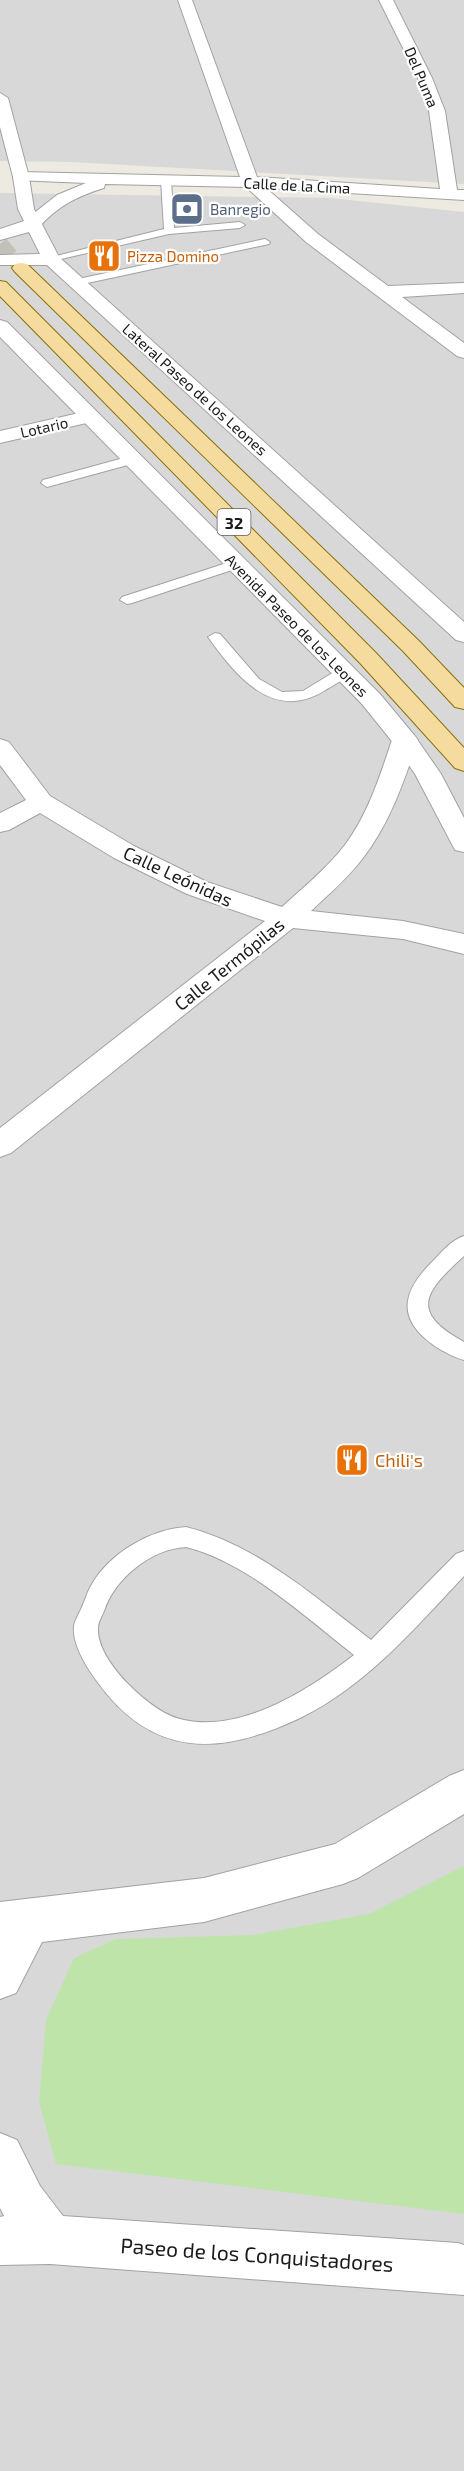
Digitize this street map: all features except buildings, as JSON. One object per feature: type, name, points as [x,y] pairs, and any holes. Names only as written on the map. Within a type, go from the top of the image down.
[{"type":"main road","name":"32","points":[[21,268],[402,637],[464,702]]},
{"type":"main road","name":"Avenida Paseo de los Leones","points":[[0,286],[368,658],[464,763]]},
{"type":"street","points":[[185,0],[250,182],[312,238],[464,352]]},
{"type":"street","name":"Del Puma","points":[[386,0],[425,78],[437,111],[456,195]]},
{"type":"street","points":[[0,142],[2,104]]},
{"type":"street","name":"Lateral Paseo de los Leones","points":[[2,104],[30,216],[52,260],[464,635]]},
{"type":"street","name":"Calle de la Cima","points":[[1,183],[21,177],[250,182],[456,195]]},
{"type":"street","name":"Calle de la Cima","points":[[0,235],[64,196],[78,190],[129,179]]},
{"type":"street","points":[[1,183],[30,216]]},
{"type":"street","points":[[0,260],[52,260]]},
{"type":"street","points":[[386,292],[464,288]]},
{"type":"street","name":"Avenida Paseo de los Leones","points":[[0,326],[87,417],[344,672],[405,740],[428,774],[464,844]]},
{"type":"street","name":"Lotario","points":[[0,437],[87,417]]},
{"type":"street","name":"Calle Termópilas","points":[[0,1145],[286,918],[327,880],[360,843],[386,796],[405,740]]},
{"type":"street","name":"Calle Leónidas","points":[[0,747],[41,802],[124,852],[197,888],[286,918],[402,930],[464,944]]},
{"type":"street","points":[[0,824],[41,802]]},
{"type":"street","points":[[0,1977],[9,1956],[15,1923],[204,1900],[343,1863],[464,1791]]},
{"type":"street","points":[[0,2157],[23,2203],[50,2241]]},
{"type":"street","name":"Paseo de los Conquistadores","points":[[0,2241],[50,2241],[464,2270]]},
{"type":"lane","points":[[166,180],[169,231]]},
{"type":"lane","points":[[52,260],[169,231],[240,225]]},
{"type":"lane","points":[[78,282],[265,242]]},
{"type":"lane","points":[[46,483],[131,460]]},
{"type":"lane","points":[[127,600],[236,564]]},
{"type":"lane","points":[[215,638],[256,687],[285,697],[306,695],[344,672]]},
{"type":"lane","points":[[464,1244],[433,1273],[420,1291],[416,1303],[423,1325],[441,1341],[464,1352]]},
{"type":"lane","points":[[372,1654],[253,1567],[213,1544],[184,1537],[157,1543],[130,1559],[101,1590],[85,1627],[95,1659],[119,1692],[144,1713],[184,1732],[217,1732],[255,1725],[295,1708],[325,1690],[372,1654],[464,1562]]},
{"type":"shaded area","points":[[0,0],[464,0],[464,184],[72,162],[0,161]]},
{"type":"shaded area","points":[[0,193],[330,198],[464,212],[464,2471],[0,2471]]},
{"type":"green space","points":[[464,1866],[464,2214],[56,2164],[39,2102],[46,2020],[74,1958],[116,1939],[252,1935],[369,1914]]},
{"type":"tunnel","points":[[0,244],[21,268]]},
{"type":"place","name":"Banregio","points":[[187,209]]},
{"type":"place","name":"Pizza Domino","points":[[104,256]]},
{"type":"place","name":"Chili's","points":[[352,1460]]}]
